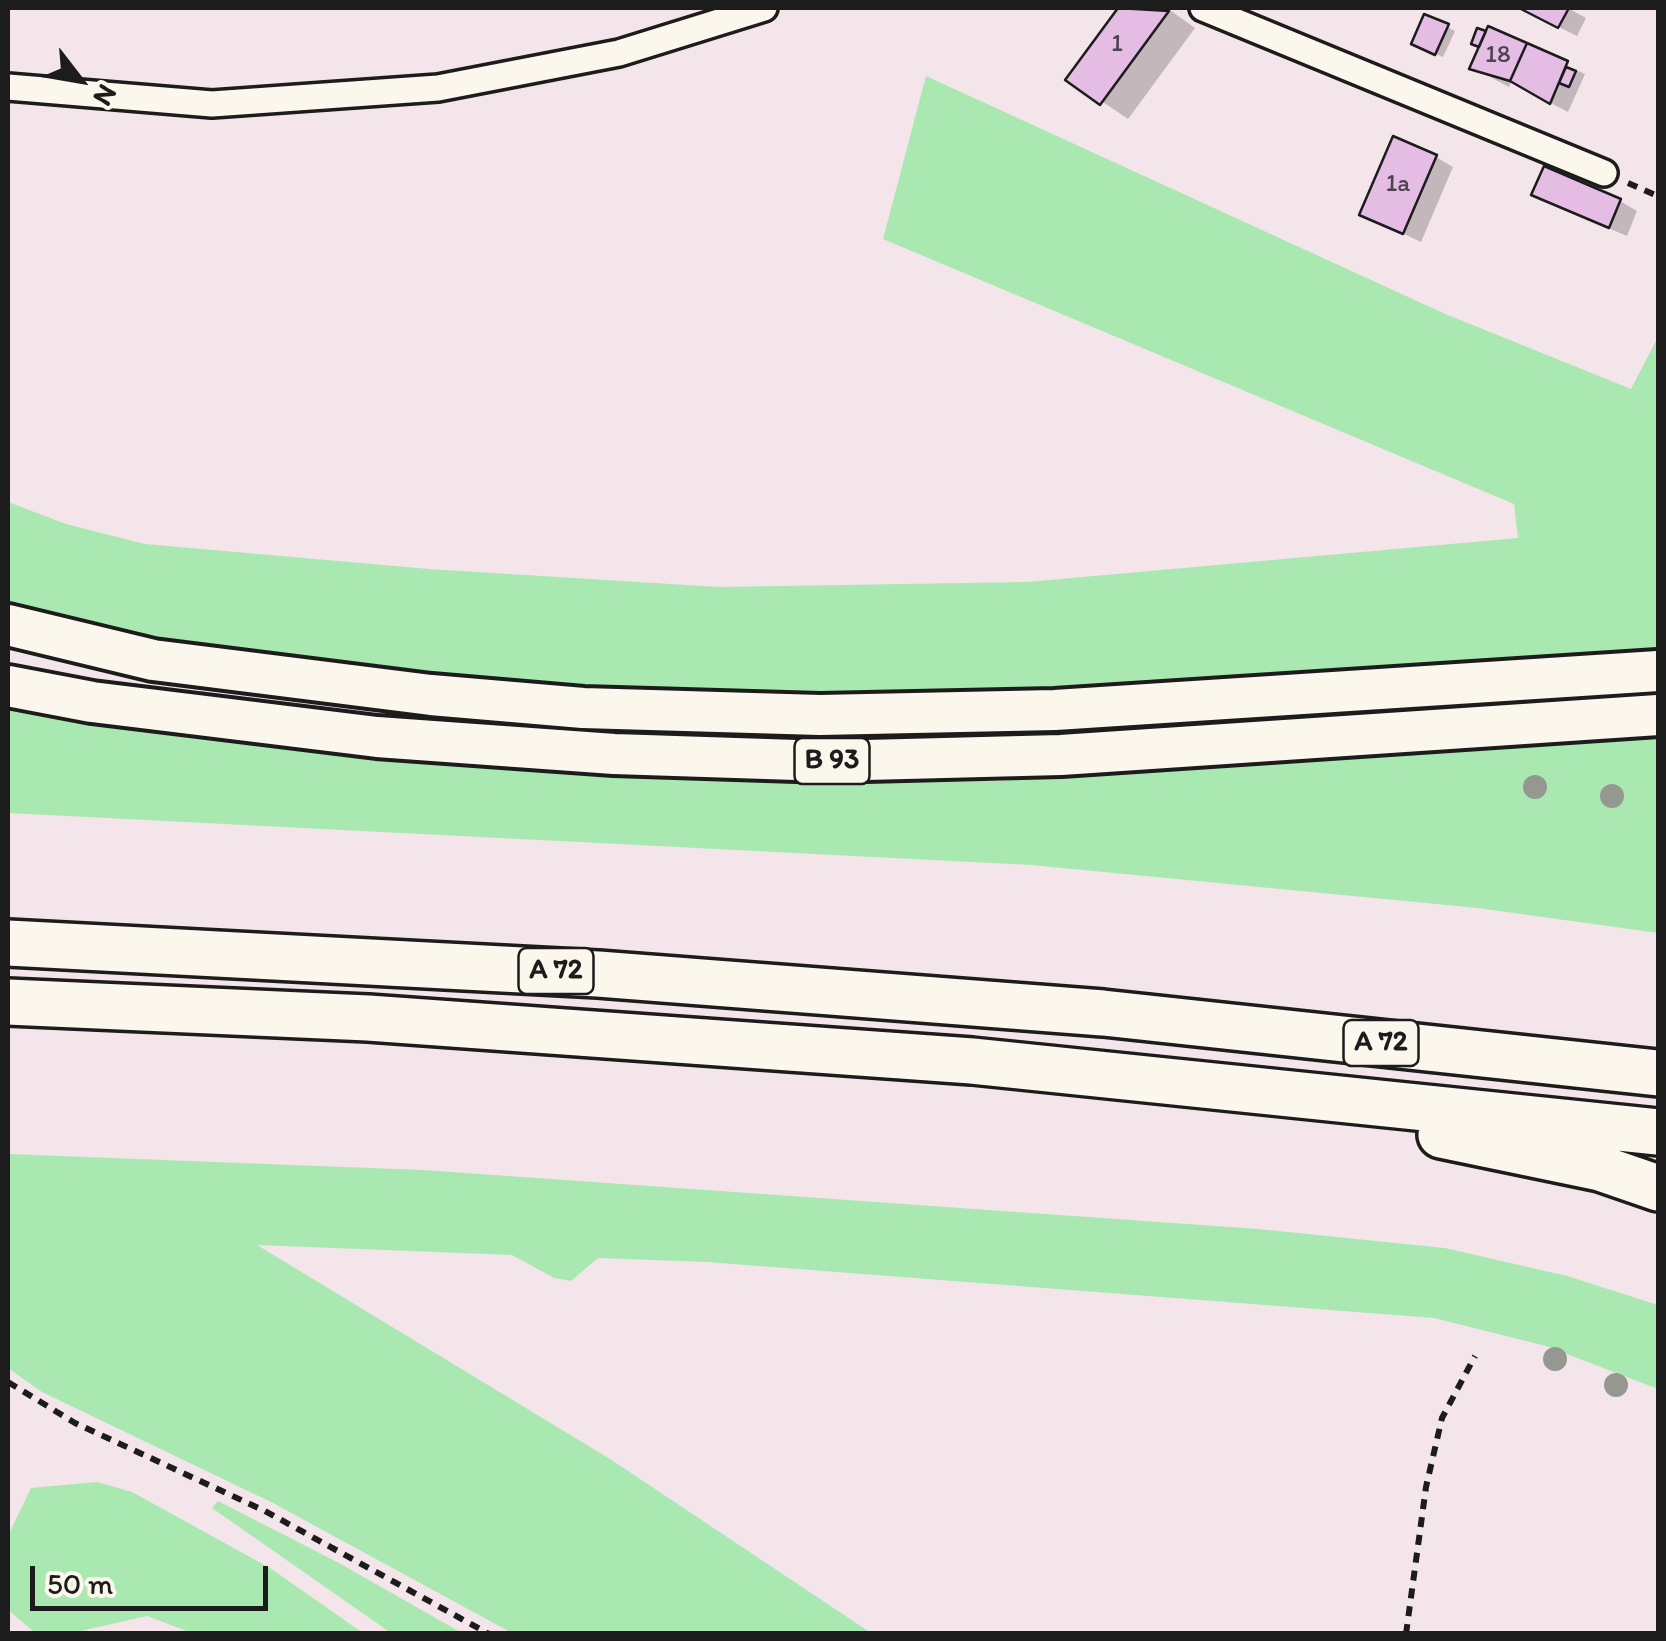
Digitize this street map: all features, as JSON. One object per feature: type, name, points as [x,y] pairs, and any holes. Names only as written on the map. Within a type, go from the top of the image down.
[{"type":"highway","name":"A 72","points":[[8,942],[560,971],[1103,1013],[1658,1073]]},
{"type":"highway","name":"A 72","points":[[8,1002],[607,1034],[972,1061],[1658,1132]]},
{"type":"highway","points":[[1321,1096],[1403,1130],[1600,1168],[1658,1188]]},
{"type":"main road","name":"B 93","points":[[8,624],[153,660],[431,696],[583,708],[820,715],[1054,710],[1658,671]]},
{"type":"main road","name":"B 93","points":[[8,686],[92,702],[377,737],[614,754],[827,761],[1080,754],[1658,715]]},
{"type":"street","points":[[8,87],[212,104],[438,88],[619,53],[764,8]]},
{"type":"street","points":[[1203,8],[1604,172]]},
{"type":"path","points":[[1406,1634],[1426,1487],[1442,1418],[1474,1356]]},
{"type":"path","points":[[8,1382],[75,1423],[265,1511],[489,1634]]},
{"type":"green space","points":[[926,76],[1443,313],[1631,389],[1658,337],[1658,648],[950,694],[762,695],[556,687],[207,651],[59,622],[8,603],[8,502],[66,524],[145,544],[429,569],[719,587],[1027,582],[1518,538],[1514,504],[883,239]]},
{"type":"green space","points":[[8,705],[279,743],[542,771],[785,782],[999,781],[1658,737],[1658,933],[1478,908],[1031,865],[8,813]]},
{"type":"green space","points":[[8,1154],[423,1170],[1258,1229],[1445,1248],[1567,1276],[1658,1305],[1658,1389],[1546,1346],[1434,1318],[707,1262],[598,1258],[571,1281],[554,1278],[512,1255],[257,1245],[610,1459],[871,1633],[512,1633],[273,1503],[42,1392],[8,1368]]},
{"type":"green space","points":[[97,1482],[132,1492],[270,1568],[363,1633],[192,1633],[147,1616],[72,1633],[33,1631],[8,1610],[8,1536],[31,1488]]},
{"type":"green space","points":[[218,1501],[339,1563],[462,1633],[391,1633],[212,1508]]},
{"type":"building","points":[[1118,8],[1169,11],[1100,105],[1065,80]]},
{"type":"building","points":[[1519,8],[1569,8],[1558,28]]},
{"type":"building","points":[[1424,14],[1449,24],[1435,55],[1411,44]]},
{"type":"building","points":[[1488,26],[1527,43],[1510,81],[1469,69]]},
{"type":"building","points":[[1477,28],[1486,31],[1479,47],[1471,44]]},
{"type":"building","points":[[1527,43],[1568,61],[1550,104],[1510,81]]},
{"type":"building","points":[[1566,67],[1576,71],[1569,87],[1559,83]]},
{"type":"building","points":[[1393,136],[1437,155],[1403,234],[1359,215]]},
{"type":"building","points":[[1544,166],[1621,199],[1609,228],[1531,195]]}]
